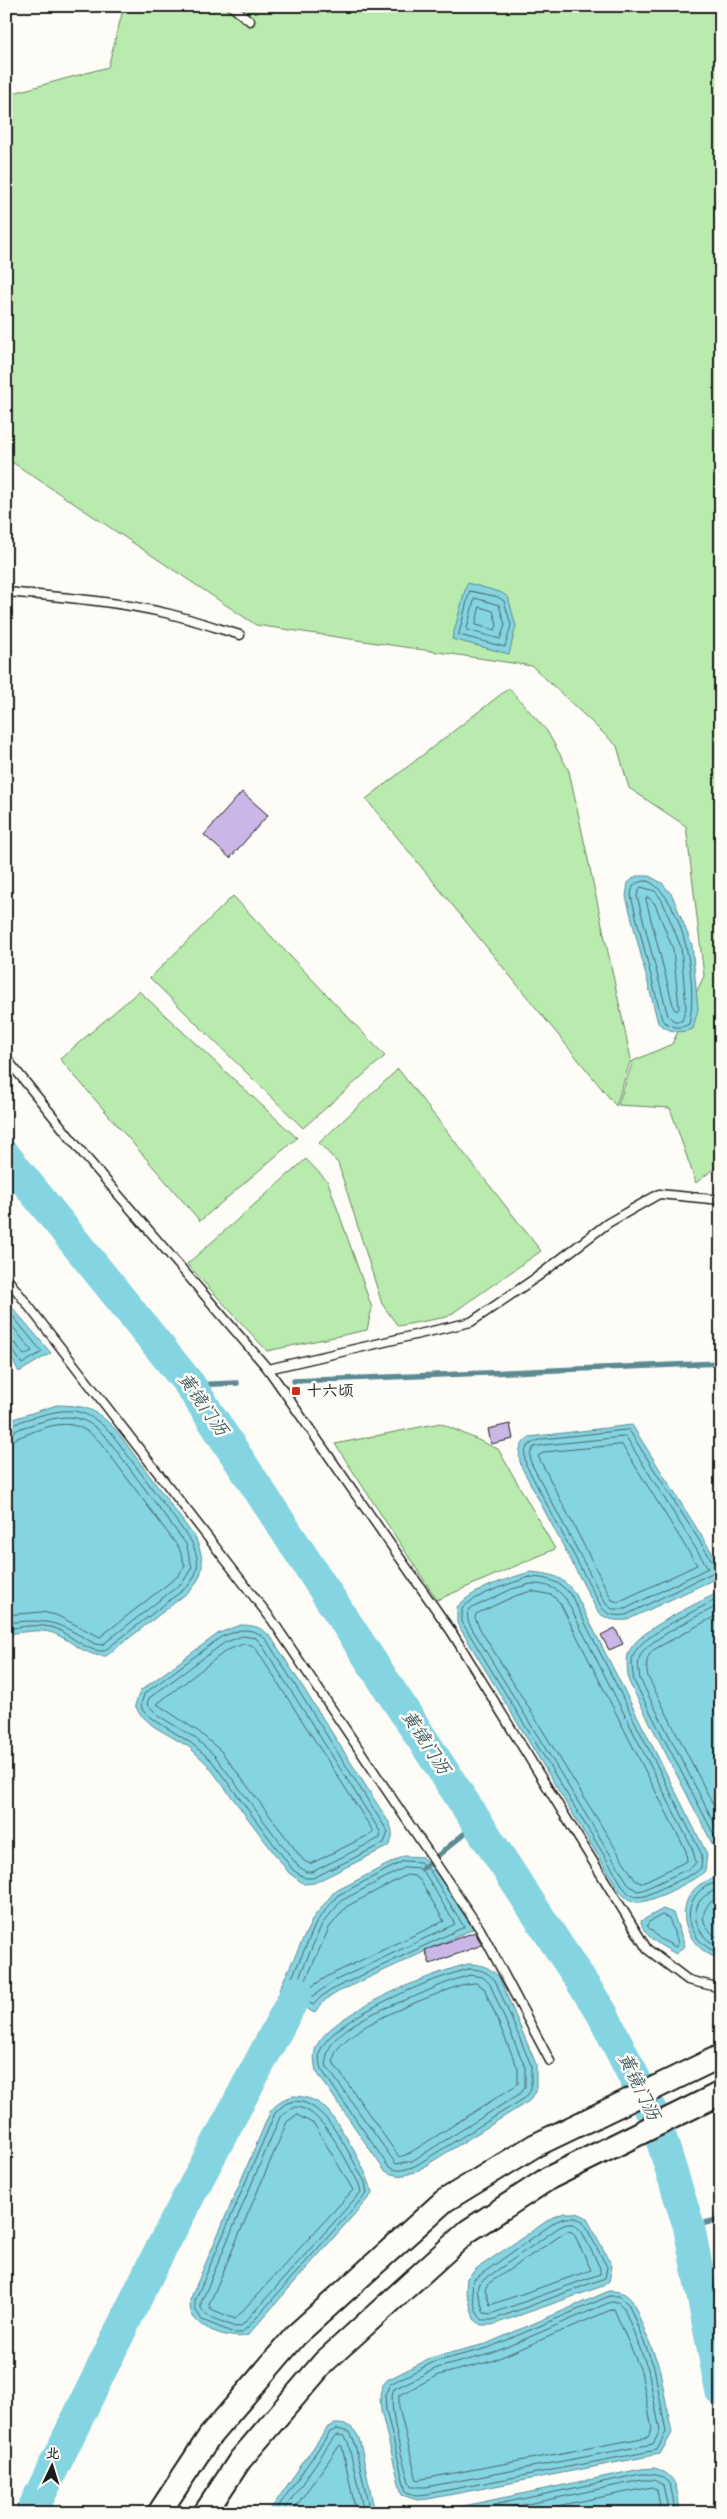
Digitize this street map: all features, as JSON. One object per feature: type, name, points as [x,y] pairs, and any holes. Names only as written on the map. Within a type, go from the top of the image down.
[{"type":"main road","points":[[158,2513],[209,2437],[296,2335],[444,2202],[534,2146],[721,2056]]},
{"type":"main road","points":[[205,2513],[240,2460],[324,2362],[468,2231],[549,2178],[721,2093]]},
{"type":"lane","points":[[231,6],[250,21]]},
{"type":"lane","points":[[6,592],[78,598],[134,606],[171,614],[240,635]]},
{"type":"lane","points":[[6,1058],[85,1156],[268,1369],[451,1631],[647,1949],[688,1980],[721,1988]]},
{"type":"lane","points":[[268,1369],[471,1322],[537,1277],[608,1223],[659,1194],[721,1200]]},
{"type":"lane","points":[[6,1277],[272,1620],[480,1929],[550,2061]]},
{"type":"green space","points":[[124,6],[721,6],[721,1163],[696,1183],[670,1108],[618,1105],[633,1061],[672,1044],[704,976],[686,826],[629,788],[617,746],[532,666],[256,625],[6,458],[6,95],[108,67]]},
{"type":"green space","points":[[509,688],[547,731],[569,771],[631,1059],[616,1106],[366,799]]},
{"type":"green space","points":[[233,896],[385,1056],[303,1128],[150,978]]},
{"type":"green space","points":[[139,991],[297,1138],[200,1221],[60,1059]]},
{"type":"green space","points":[[398,1069],[541,1251],[447,1317],[398,1326],[382,1304],[338,1163],[319,1143]]},
{"type":"green space","points":[[306,1159],[328,1182],[372,1308],[367,1330],[267,1351],[187,1264]]},
{"type":"green space","points":[[440,1423],[498,1449],[555,1549],[437,1600],[335,1444]]},
{"type":"water","points":[[467,583],[500,592],[508,597],[516,626],[509,654],[452,639]]},
{"type":"water","points":[[636,876],[649,876],[662,883],[672,895],[692,945],[698,1009],[693,1029],[674,1031],[658,1023],[626,896],[628,883]]},
{"type":"water","points":[[6,1300],[51,1353],[19,1372],[6,1348]]},
{"type":"water","points":[[57,1405],[76,1406],[90,1410],[102,1417],[116,1430],[196,1539],[201,1553],[201,1571],[191,1590],[106,1656],[92,1654],[53,1633],[35,1631],[6,1634],[6,1424],[16,1418]]},
{"type":"water","points":[[632,1425],[721,1567],[721,1576],[627,1620],[615,1620],[605,1617],[598,1612],[521,1466],[519,1453],[529,1437]]},
{"type":"water","points":[[530,1572],[555,1576],[565,1582],[575,1593],[707,1854],[705,1871],[698,1877],[658,1897],[636,1902],[625,1897],[620,1892],[457,1623],[457,1607],[464,1600],[491,1585]]},
{"type":"water","points":[[721,1591],[721,1854],[714,1847],[629,1682],[627,1661],[633,1646],[654,1627]]},
{"type":"water","points":[[240,1625],[257,1627],[271,1637],[391,1827],[392,1839],[387,1847],[314,1883],[304,1884],[289,1873],[207,1764],[189,1747],[153,1726],[139,1713],[135,1705],[140,1691],[219,1633]]},
{"type":"water","points":[[404,1856],[422,1857],[434,1868],[473,1929],[338,1992],[325,2000],[314,2013],[279,1990],[313,1918],[334,1892]]},
{"type":"water","points":[[721,1876],[721,1959],[709,1954],[692,1938],[687,1928],[685,1916],[690,1894],[699,1885]]},
{"type":"water","points":[[663,1909],[673,1913],[685,1946],[676,1954],[650,1937],[641,1921]]},
{"type":"water","points":[[468,1964],[485,1967],[499,1977],[536,2064],[536,2092],[529,2101],[417,2171],[404,2175],[392,2174],[384,2170],[316,2071],[314,2058],[317,2045],[327,2032],[343,2019],[363,2007],[409,1985]]},
{"type":"water","points":[[293,2096],[312,2100],[321,2104],[328,2111],[340,2127],[354,2152],[367,2177],[372,2194],[248,2335],[235,2337],[220,2333],[205,2327],[195,2319],[192,2315],[190,2300],[271,2110],[282,2100]]},
{"type":"water","points":[[564,2213],[577,2213],[586,2217],[612,2266],[609,2281],[603,2286],[492,2325],[481,2325],[474,2319],[466,2290],[467,2278],[476,2269],[553,2217]]},
{"type":"water","points":[[609,2291],[623,2293],[633,2302],[659,2366],[672,2433],[660,2454],[428,2499],[417,2500],[402,2495],[381,2411],[380,2395],[382,2386],[387,2380],[433,2357],[486,2344]]},
{"type":"water","points":[[335,2424],[350,2426],[359,2438],[375,2513],[268,2513],[327,2428]]},
{"type":"water","points":[[655,2468],[669,2475],[673,2480],[677,2491],[680,2513],[430,2513],[641,2469]]},
{"type":"building","points":[[242,792],[268,815],[230,858],[204,835]]},
{"type":"building","points":[[510,1424],[513,1439],[491,1444],[488,1429]]},
{"type":"building","points":[[615,1628],[623,1644],[609,1650],[601,1635]]},
{"type":"building","points":[[475,1932],[482,1945],[430,1964],[425,1950]]},
{"type":"waterway","name":"黄镜门沥","points":[[6,1157],[190,1385],[602,2013],[655,2119],[689,2227],[721,2391]]},
{"type":"waterway","points":[[294,1381],[721,1363]]},
{"type":"waterway","points":[[190,1385],[237,1383]]},
{"type":"waterway","points":[[423,1868],[477,1823]]},
{"type":"waterway","points":[[31,2513],[154,2262],[297,1992]]},
{"type":"waterway","points":[[689,2227],[721,2219]]},
{"type":"place","name":"十六顷","points":[[296,1391]]}]
